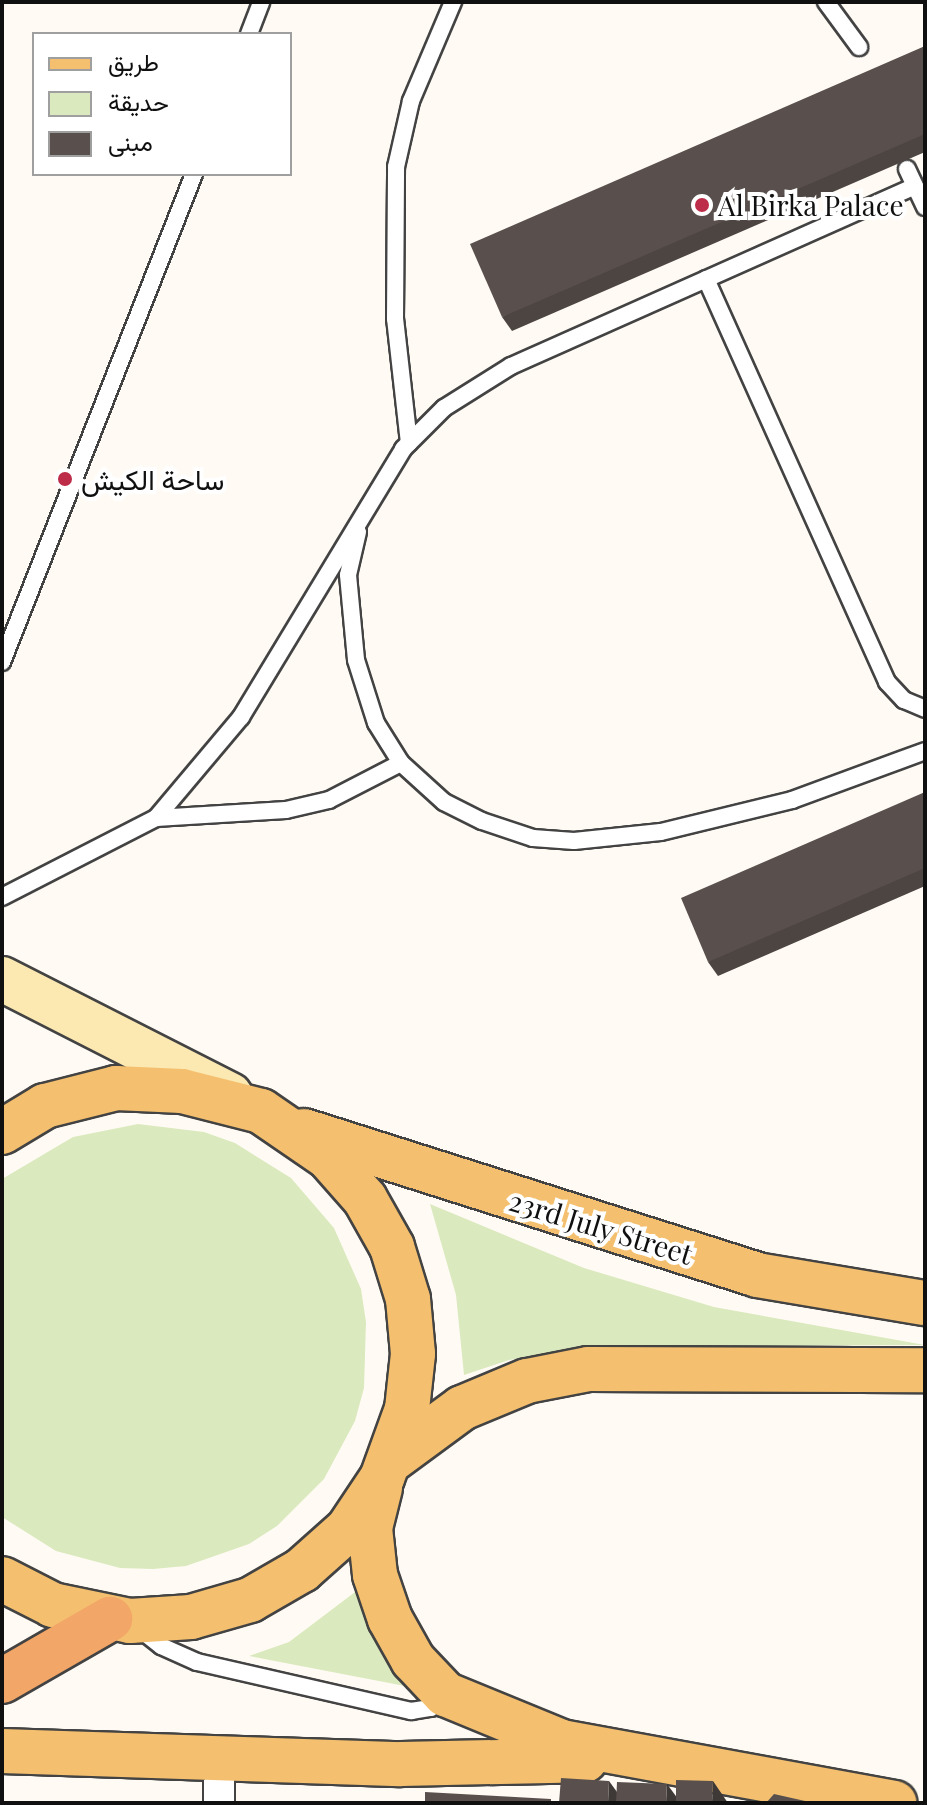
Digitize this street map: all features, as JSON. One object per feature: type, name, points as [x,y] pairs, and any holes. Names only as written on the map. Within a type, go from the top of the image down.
[{"type":"highway","points":[[2,1681],[120,1620]]},
{"type":"main road","points":[[2,979],[272,1118],[328,1157],[365,1199],[392,1247],[408,1299],[413,1354],[407,1409],[370,1528],[375,1575],[390,1619],[413,1660],[445,1694],[562,1742],[750,1789],[894,1803]]},
{"type":"main road","name":"23rd July Street","points":[[2,1132],[45,1106],[116,1088],[182,1091],[757,1275],[925,1303]]},
{"type":"main road","points":[[2,1579],[53,1605],[120,1620],[191,1617],[250,1600],[302,1570],[348,1529],[386,1470],[462,1408],[527,1381],[588,1369],[925,1370]]},
{"type":"main road","points":[[2,1751],[416,1764],[631,1757]]},
{"type":"street","points":[[219,1803],[220,1759]]},
{"type":"lane","points":[[250,32],[261,2]]},
{"type":"lane","points":[[409,443],[395,319],[396,167],[411,101],[453,2]]},
{"type":"lane","points":[[826,2],[859,47]]},
{"type":"lane","points":[[907,169],[925,207]]},
{"type":"lane","points":[[2,662],[193,176]]},
{"type":"lane","points":[[2,897],[156,818],[241,717],[362,515],[409,443],[444,408],[511,366],[915,186]]},
{"type":"lane","points":[[706,279],[887,682],[904,700],[925,709]]},
{"type":"lane","points":[[362,515],[348,575],[356,660],[376,723],[401,763],[444,802],[482,821],[533,838],[574,841],[661,832],[792,800],[925,751]]},
{"type":"lane","points":[[156,818],[286,810],[329,800],[401,763]]},
{"type":"lane","points":[[120,1620],[170,1651],[217,1667],[411,1711],[431,1708],[445,1694]]},
{"type":"green space","points":[[138,1124],[204,1132],[235,1143],[291,1178],[334,1228],[361,1289],[366,1322],[364,1388],[355,1421],[324,1479],[277,1526],[249,1544],[186,1566],[153,1569],[120,1568],[56,1551],[2,1517],[2,1179],[73,1137]]},
{"type":"green space","points":[[430,1204],[584,1268],[714,1307],[925,1345],[582,1347],[509,1360],[464,1375],[456,1295]]},
{"type":"green space","points":[[363,1586],[410,1687],[249,1656],[289,1642]]},
{"type":"building","name":"Al Birka Palace","points":[[925,46],[925,134],[502,317],[470,244]]},
{"type":"building","points":[[925,792],[925,868],[708,962],[681,898]]},
{"type":"building","points":[[561,1778],[609,1781],[608,1803],[559,1803]]},
{"type":"building","points":[[676,1780],[713,1781],[712,1803],[676,1803]]},
{"type":"building","points":[[617,1782],[667,1784],[666,1803],[616,1803]]},
{"type":"building","points":[[425,1792],[551,1799],[551,1803],[425,1803]]},
{"type":"building","points":[[774,1794],[814,1803],[766,1803]]},
{"type":"place","name":"Al Birka Palace","points":[[702,205]]},
{"type":"place","name":"ساحة الكيش","points":[[65,479]]}]
